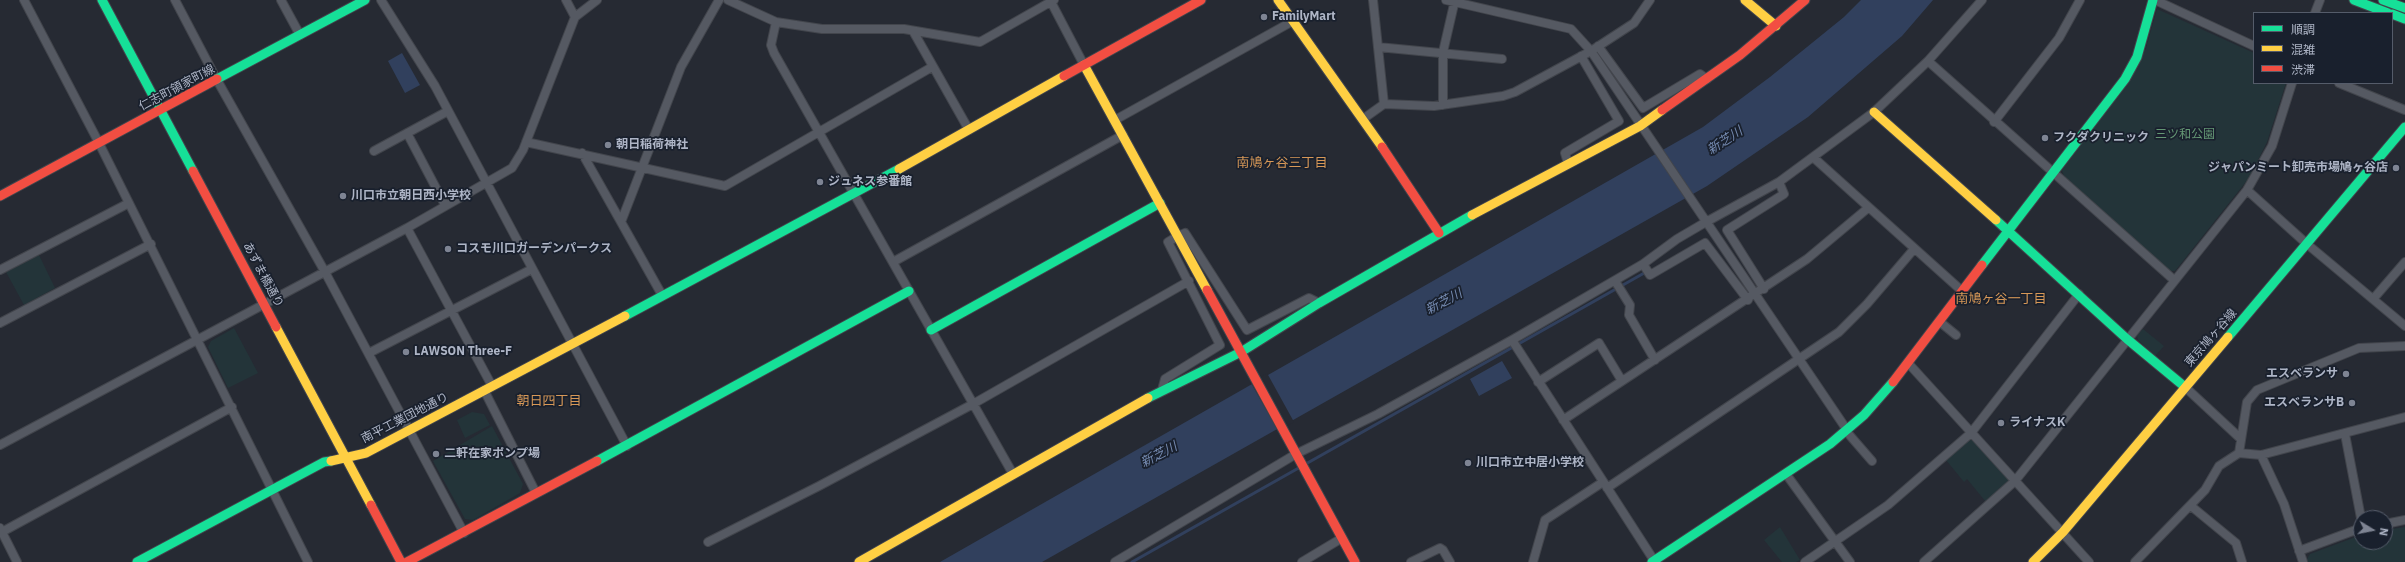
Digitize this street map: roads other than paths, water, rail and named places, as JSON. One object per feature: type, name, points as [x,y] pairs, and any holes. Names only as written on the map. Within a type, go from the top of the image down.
[{"type":"main road","name":"あずま橋通り","points":[[102,0],[401,562]]},
{"type":"main road","name":"仁志町領家町線","points":[[0,196],[365,0]]},
{"type":"main road","name":"南平工業団地通り","points":[[137,562],[324,462],[366,453],[410,431],[853,194],[1200,0]]},
{"type":"main road","points":[[1278,0],[1363,119],[1439,233]]},
{"type":"main road","points":[[1745,0],[1776,26]]},
{"type":"main road","points":[[860,562],[1162,390],[1243,355],[1319,303],[1439,233],[1640,126],[1706,79],[1776,26],[1805,0]]},
{"type":"main road","points":[[1654,562],[1786,474],[1847,431],[1864,415],[1909,364],[1962,291],[2125,80],[2137,57],[2154,0]]},
{"type":"main road","points":[[2354,0],[2385,12]]},
{"type":"main road","points":[[2383,0],[2405,8]]},
{"type":"main road","points":[[2393,14],[2405,19]]},
{"type":"main road","points":[[1084,65],[1355,562]]},
{"type":"main road","points":[[1874,112],[2080,294],[2128,339],[2185,387]]},
{"type":"main road","name":"東京鳩ヶ谷線","points":[[2032,562],[2063,532],[2308,244],[2405,127]]},
{"type":"main road","points":[[931,330],[1160,203]]},
{"type":"main road","points":[[407,562],[464,533],[536,492],[627,446],[909,291]]},
{"type":"street","points":[[24,0],[151,244],[308,562]]},
{"type":"street","points":[[175,0],[217,80],[369,353],[464,533]]},
{"type":"street","points":[[281,0],[300,35]]},
{"type":"street","points":[[381,0],[425,69],[627,446]]},
{"type":"street","points":[[566,0],[575,17]]},
{"type":"street","points":[[0,445],[407,228],[445,205],[487,184],[512,168],[526,142],[575,17],[597,0]]},
{"type":"street","points":[[621,222],[681,67],[719,0]]},
{"type":"street","points":[[728,0],[776,22],[837,30],[913,31],[980,42],[1052,1],[1084,65]]},
{"type":"street","points":[[1373,0],[1384,104]]},
{"type":"street","points":[[1446,0],[1455,0],[1571,29],[1591,51],[1706,222],[1752,297]]},
{"type":"street","points":[[1443,105],[1443,52],[1455,0]]},
{"type":"street","points":[[1363,119],[1384,104],[1443,105],[1503,96],[1591,51],[1634,22],[1650,0]]},
{"type":"street","points":[[1115,562],[1294,451],[1378,414],[1512,340],[1643,264],[1677,239],[1779,182],[1814,158],[1874,112],[1928,61],[1982,0]]},
{"type":"street","points":[[1994,122],[2059,38],[2080,0]]},
{"type":"street","points":[[2154,0],[2253,46]]},
{"type":"street","points":[[2315,12],[2320,0]]},
{"type":"street","points":[[1115,120],[1293,21]]},
{"type":"street","points":[[776,22],[771,45],[774,53],[1013,474]]},
{"type":"street","points":[[913,31],[969,130]]},
{"type":"street","points":[[1598,46],[1643,108],[1700,74],[1706,79]]},
{"type":"street","points":[[1378,47],[1443,52],[1502,59]]},
{"type":"street","points":[[1568,163],[1566,153],[1619,121],[1582,56]]},
{"type":"street","points":[[1928,61],[1994,122],[2054,173],[2174,280]]},
{"type":"street","points":[[526,142],[582,153],[725,186],[820,133],[932,67]]},
{"type":"street","points":[[1924,562],[2015,481],[2247,190],[2272,146],[2292,84]]},
{"type":"street","points":[[2341,84],[2405,110]]},
{"type":"street","points":[[374,151],[448,111]]},
{"type":"street","points":[[407,133],[445,205]]},
{"type":"street","points":[[893,262],[1123,135]]},
{"type":"street","points":[[582,153],[662,295]]},
{"type":"street","points":[[1814,158],[1962,291]]},
{"type":"street","points":[[1764,289],[1727,230],[1784,194],[1779,182]]},
{"type":"street","points":[[2247,190],[2405,326]]},
{"type":"street","points":[[0,270],[129,203]]},
{"type":"street","points":[[1563,420],[1808,260],[1868,208]]},
{"type":"street","points":[[407,228],[451,310],[536,492]]},
{"type":"street","points":[[1162,390],[1165,379],[1220,345],[1168,242],[1178,236],[1185,233],[1247,330],[1309,298],[1319,303]]},
{"type":"street","points":[[1643,264],[1650,275],[1705,243],[1752,297],[1800,360],[1847,431],[1872,461]]},
{"type":"street","points":[[0,323],[151,244]]},
{"type":"street","points":[[1533,562],[1544,520],[1605,485],[1800,360],[1839,332],[1867,304],[1914,249]]},
{"type":"street","points":[[2374,298],[2405,262]]},
{"type":"street","points":[[369,353],[532,269]]},
{"type":"street","points":[[1615,281],[1630,305],[1629,316],[1655,360]]},
{"type":"street","points":[[708,542],[819,486],[973,404],[1189,282]]},
{"type":"street","points":[[1805,562],[1888,505],[1971,433],[2080,294]]},
{"type":"street","points":[[1940,322],[1956,335]]},
{"type":"street","points":[[1512,340],[1654,562]]},
{"type":"street","points":[[1538,382],[1598,343],[1622,381]]},
{"type":"street","points":[[2239,453],[2247,402],[2257,390],[2359,348],[2405,346]]},
{"type":"street","points":[[1909,364],[2089,562]]},
{"type":"street","points":[[2185,387],[2241,439]]},
{"type":"street","points":[[17,562],[1,531],[232,407]]},
{"type":"street","points":[[2135,562],[2205,490],[2219,466],[2239,453],[2261,455],[2405,417]]},
{"type":"street","points":[[2345,434],[2359,510]]},
{"type":"street","points":[[2261,455],[2284,504],[2303,562]]},
{"type":"street","points":[[1786,474],[1850,562]]},
{"type":"street","points":[[2191,506],[2236,543],[2242,562]]},
{"type":"street","points":[[2393,522],[2405,520]]},
{"type":"street","points":[[2299,551],[2353,531]]},
{"type":"street","points":[[1302,562],[1342,538]]},
{"type":"street","points":[[1411,562],[1440,548],[1443,550],[1450,562]]},
{"type":"water","name":"新芝川","points":[[1861,0],[1933,0],[1902,36],[1808,117],[1707,186],[1042,562],[940,562],[1703,127],[1770,77],[1844,17]]},
{"type":"water","points":[[402,53],[420,85],[405,93],[388,61]]},
{"type":"water","points":[[1502,361],[1512,378],[1479,396],[1470,379]]},
{"type":"waterway","points":[[1132,562],[1646,272]]},
{"type":"place","name":"FamilyMart","points":[[1264,17]]},
{"type":"place","name":"フクダクリニック","points":[[2045,138]]},
{"type":"place","name":"朝日稲荷神社","points":[[608,145]]},
{"type":"place","name":"ジャパンミート卸売市場鳩ヶ谷店","points":[[2396,168]]},
{"type":"place","name":"ジュネス参番館","points":[[820,182]]},
{"type":"place","name":"川口市立朝日西小学校","points":[[343,196]]},
{"type":"place","name":"コスモ川口ガーデンパークス","points":[[448,249]]},
{"type":"place","name":"LAWSON Three-F","points":[[406,352]]},
{"type":"place","name":"エスベランサ","points":[[2346,374]]},
{"type":"place","name":"エスベランサB","points":[[2352,403]]},
{"type":"place","name":"ライナスK","points":[[2001,423]]},
{"type":"place","name":"二軒在家ポンプ場","points":[[436,454]]},
{"type":"place","name":"川口市立中居小学校","points":[[1468,463]]},
{"type":"district","name":"南鳩ヶ谷三丁目","points":[[1282,163]]},
{"type":"district","name":"南鳩ヶ谷一丁目","points":[[2001,299]]},
{"type":"district","name":"朝日四丁目","points":[[549,401]]},
{"type":"park label","name":"三ツ和公園","points":[[2185,135]]}]
